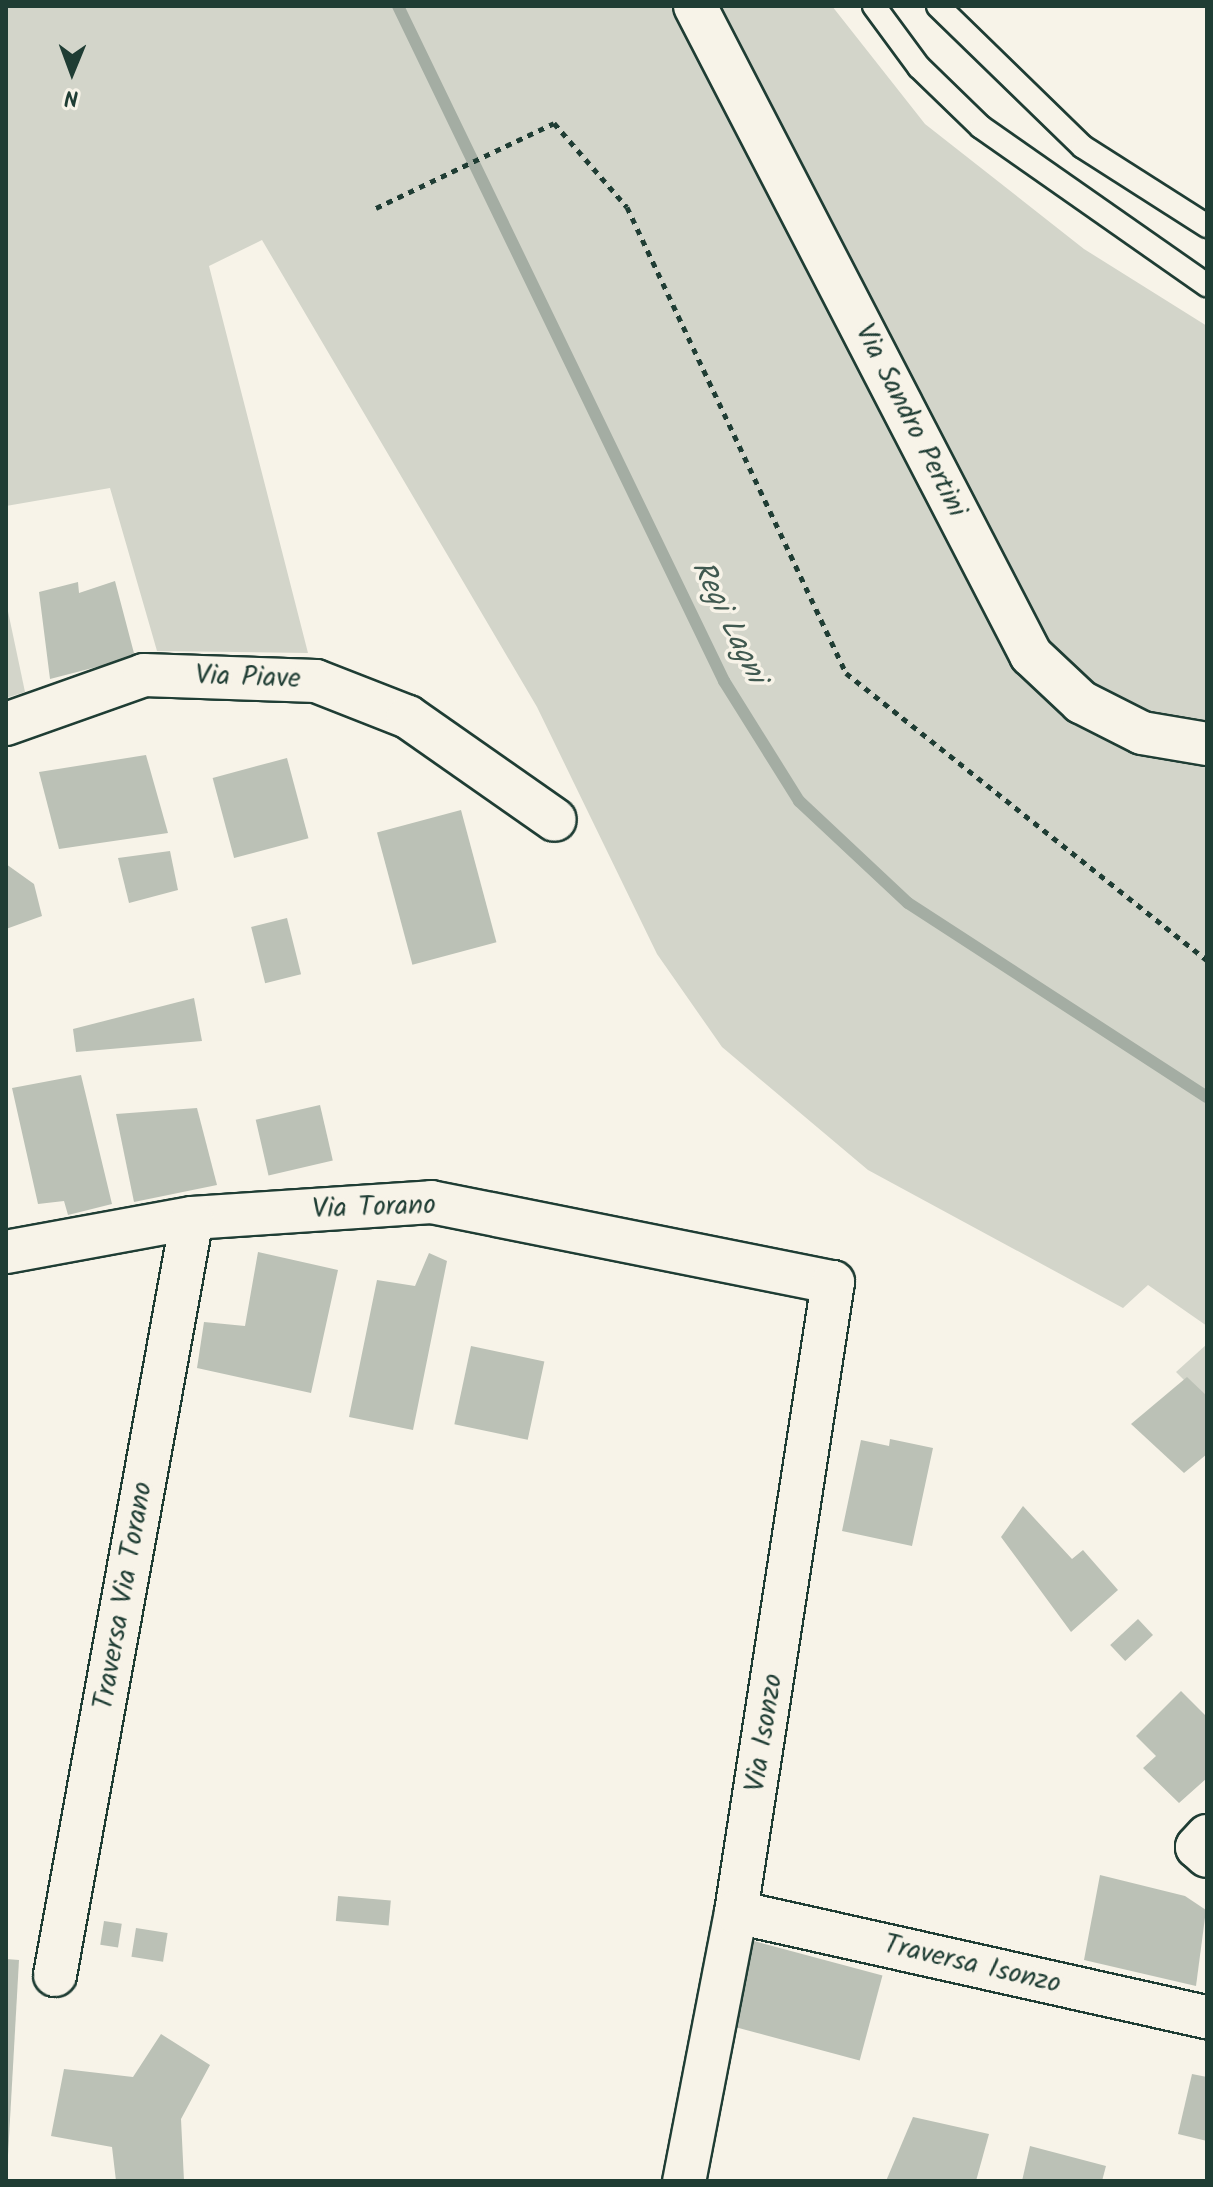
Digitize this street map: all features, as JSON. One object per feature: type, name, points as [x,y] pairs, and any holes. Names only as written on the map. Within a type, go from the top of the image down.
[{"type":"street","name":"Via Sandro Pertini","points":[[695,6],[1031,655],[1081,702],[1142,733],[1207,744]]},
{"type":"street","name":"Via Piave","points":[[6,724],[144,675],[316,681],[408,717],[555,820]]},
{"type":"street","name":"Via Torano","points":[[6,1252],[192,1218],[431,1202],[833,1282]]},
{"type":"street","name":"Traversa Via Torano","points":[[55,1975],[192,1218]]},
{"type":"street","name":"Via Isonzo","points":[[684,2181],[736,1912],[833,1282]]},
{"type":"street","points":[[1207,1836],[1197,1847],[1207,1856]]},
{"type":"street","name":"Traversa Isonzo","points":[[736,1912],[1207,2017]]},
{"type":"lane","points":[[874,6],[919,67],[981,127],[1207,285]]},
{"type":"lane","points":[[938,6],[1083,147],[1207,226]]},
{"type":"path","points":[[376,208],[554,123],[627,207],[846,673],[1207,960]]},
{"type":"shaded area","points":[[6,6],[832,6],[925,124],[1084,249],[1207,326],[1207,1326],[1148,1285],[1123,1308],[868,1170],[722,1047],[657,954],[537,707],[262,240],[209,266],[308,653],[157,651],[110,488],[6,506]]},
{"type":"shaded area","points":[[6,602],[25,692],[6,698]]},
{"type":"shaded area","points":[[1207,1344],[1207,1403],[1176,1372]]},
{"type":"building","points":[[115,581],[135,657],[50,679],[39,592],[78,582],[79,593]]},
{"type":"building","points":[[146,755],[168,833],[59,849],[39,772]]},
{"type":"building","points":[[287,758],[308,838],[234,858],[213,778]]},
{"type":"building","points":[[461,810],[496,942],[412,965],[377,833]]},
{"type":"building","points":[[170,851],[178,890],[129,903],[118,858]]},
{"type":"building","points":[[6,864],[34,884],[42,916],[6,929]]},
{"type":"building","points":[[287,918],[301,974],[265,983],[251,927]]},
{"type":"building","points":[[194,998],[202,1041],[76,1052],[73,1029]]},
{"type":"building","points":[[81,1075],[112,1204],[68,1215],[64,1201],[38,1204],[12,1088]]},
{"type":"building","points":[[320,1105],[333,1161],[269,1175],[256,1120]]},
{"type":"building","points":[[197,1108],[217,1185],[134,1202],[116,1114]]},
{"type":"building","points":[[258,1252],[338,1270],[311,1393],[197,1368],[204,1322],[245,1326]]},
{"type":"building","points":[[429,1253],[447,1261],[413,1430],[349,1417],[377,1280],[415,1286]]},
{"type":"building","points":[[471,1346],[544,1362],[528,1440],[454,1424]]},
{"type":"building","points":[[1187,1377],[1207,1396],[1207,1454],[1184,1473],[1131,1424]]},
{"type":"building","points":[[890,1439],[933,1448],[912,1546],[842,1531],[861,1440],[889,1446]]},
{"type":"building","points":[[1023,1506],[1072,1559],[1083,1550],[1118,1590],[1071,1632],[1001,1537]]},
{"type":"building","points":[[1138,1619],[1153,1635],[1125,1661],[1110,1645]]},
{"type":"building","points":[[1181,1691],[1207,1717],[1207,1778],[1179,1803],[1143,1768],[1156,1756],[1136,1736]]},
{"type":"building","points":[[1100,1875],[1185,1896],[1206,1910],[1196,1986],[1084,1960]]},
{"type":"building","points":[[338,1896],[391,1901],[389,1926],[336,1921]]},
{"type":"building","points":[[104,1921],[122,1924],[118,1948],[100,1945]]},
{"type":"building","points":[[136,1928],[168,1933],[163,1962],[131,1957]]},
{"type":"building","points":[[754,1941],[882,1975],[860,2060],[731,2026]]},
{"type":"building","points":[[6,1959],[19,1960],[8,2155],[6,2155]]},
{"type":"building","points":[[161,2034],[210,2065],[181,2119],[184,2181],[116,2181],[112,2147],[51,2136],[64,2069],[133,2077]]},
{"type":"building","points":[[1192,2074],[1207,2077],[1207,2141],[1178,2134]]},
{"type":"building","points":[[913,2117],[989,2134],[976,2181],[886,2181]]},
{"type":"building","points":[[1030,2146],[1106,2166],[1102,2181],[1022,2181]]},
{"type":"waterway","name":"Regi Lagni","points":[[398,6],[724,681],[799,801],[908,903],[1207,1097]]}]
